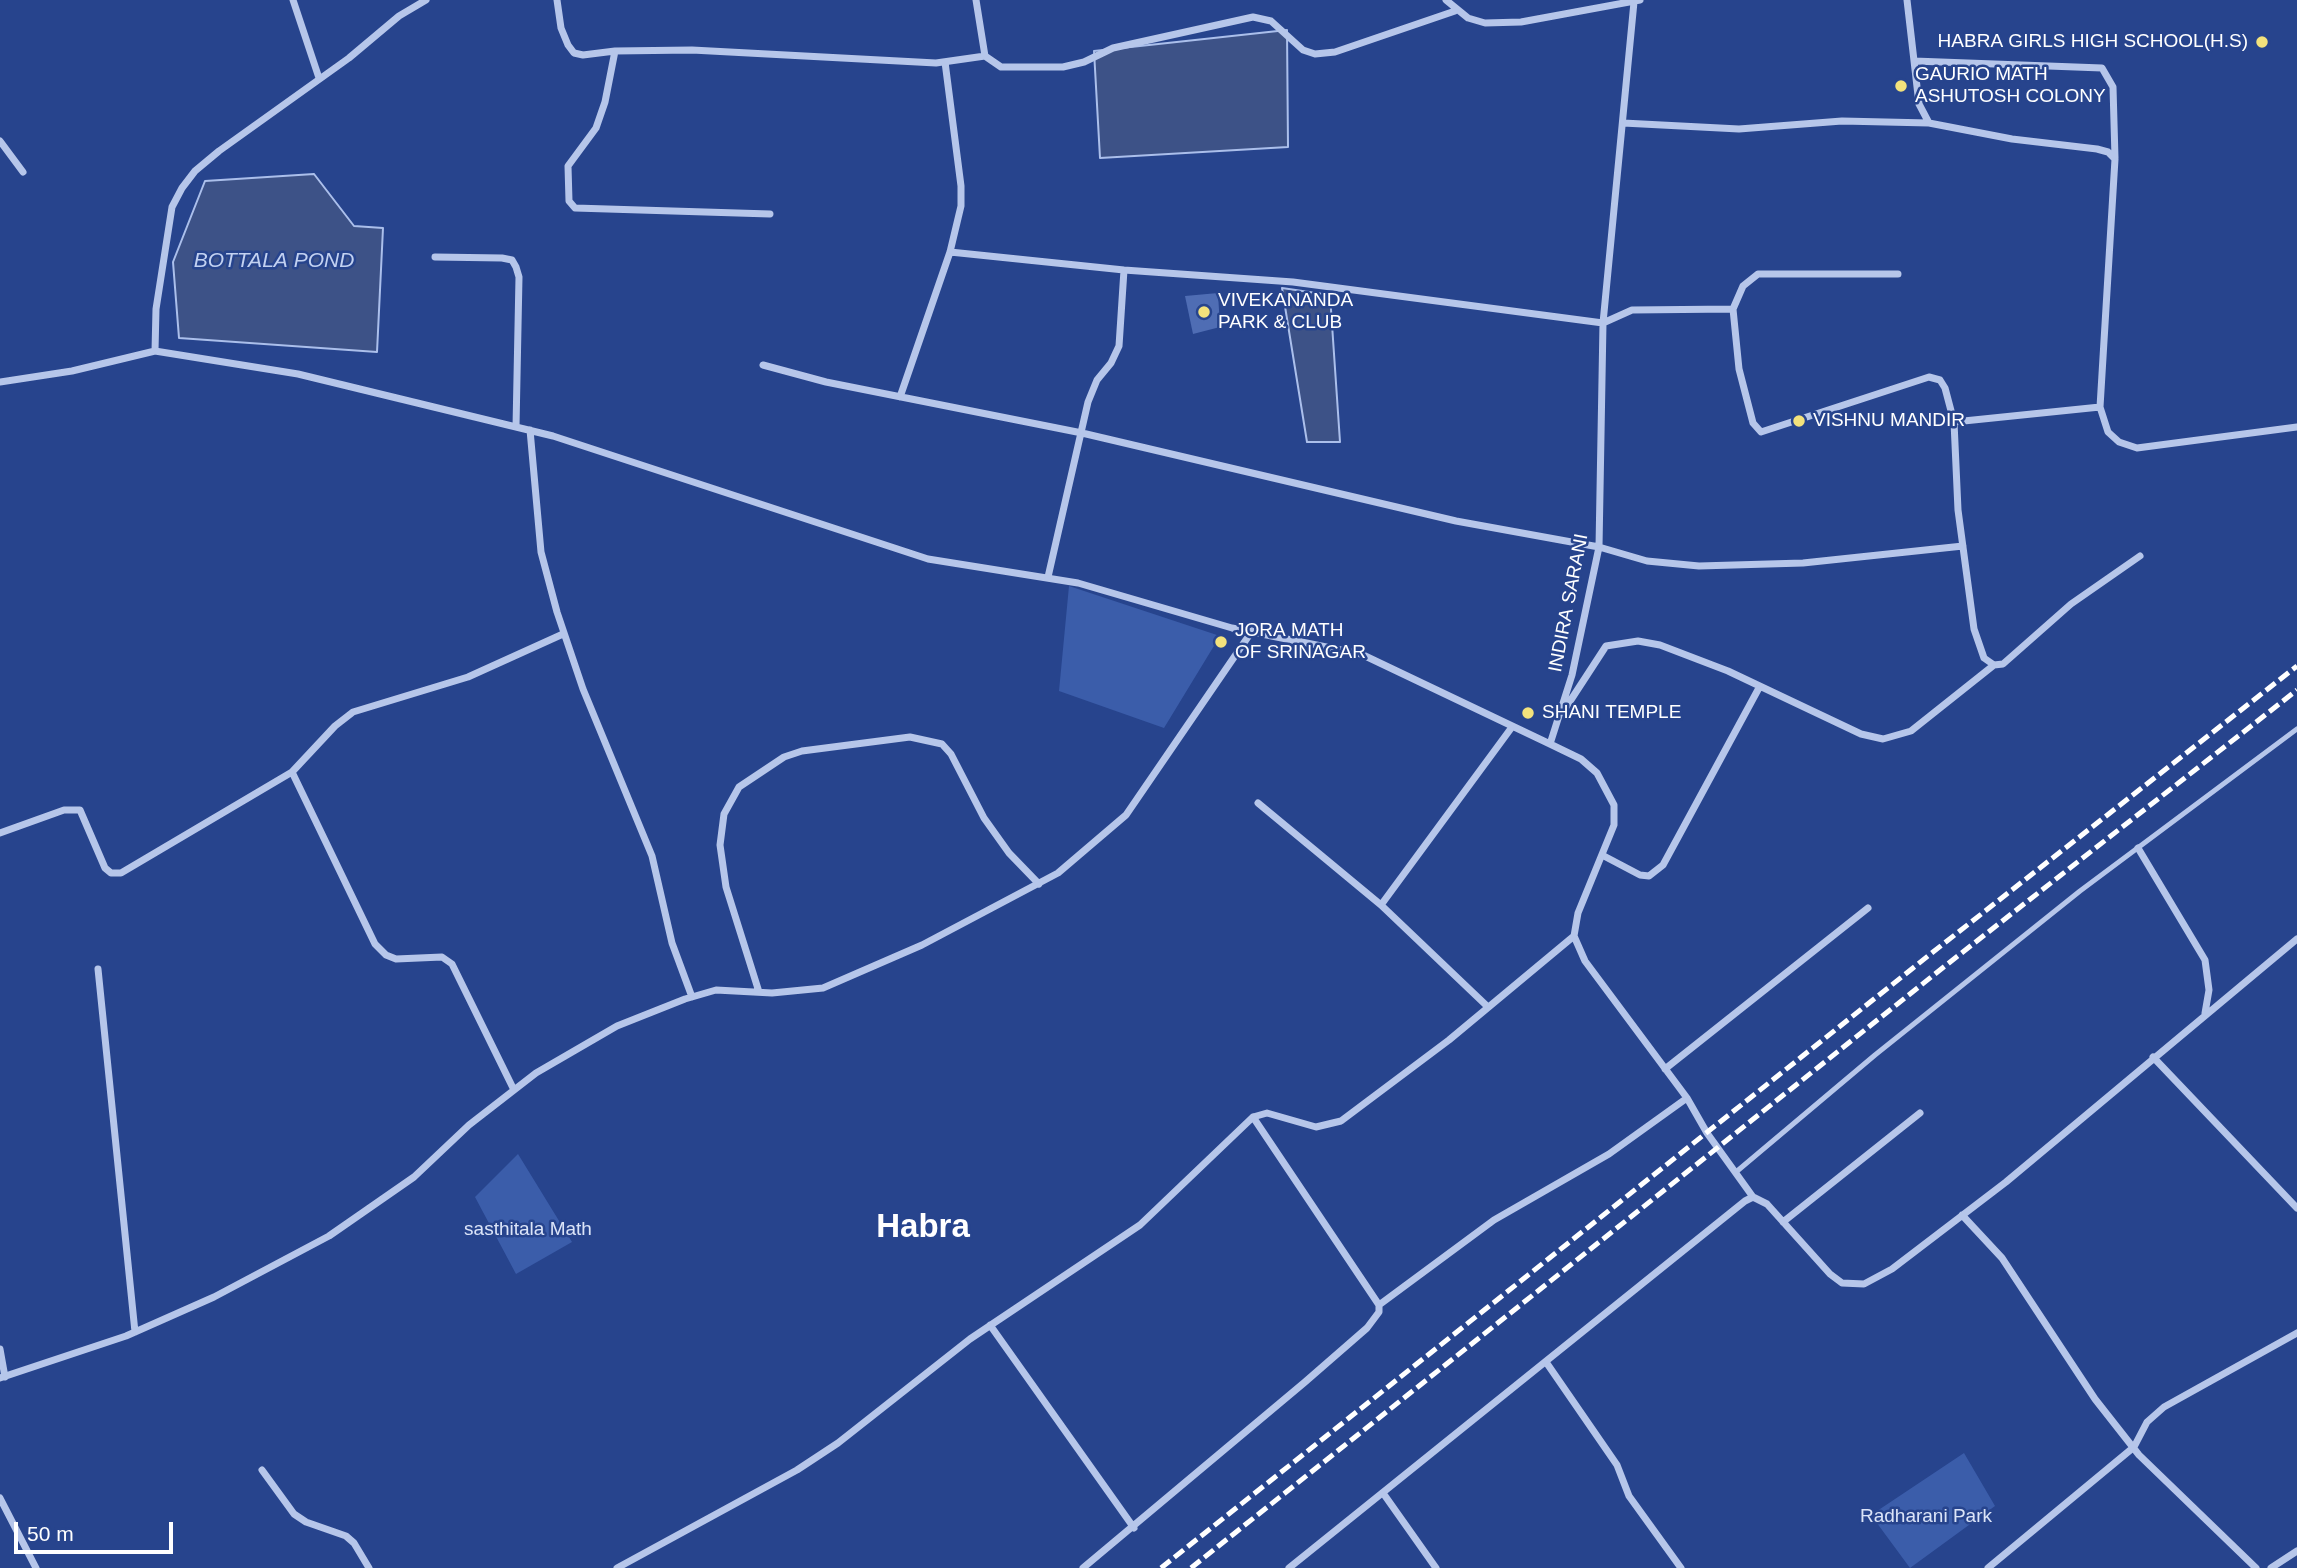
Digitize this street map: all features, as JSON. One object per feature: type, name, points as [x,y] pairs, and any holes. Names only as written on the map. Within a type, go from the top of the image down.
[{"type":"street","points":[[293,0],[319,78]]},
{"type":"street","points":[[155,351],[156,309],[172,206],[182,188],[219,151],[399,16],[426,0]]},
{"type":"street","points":[[557,0],[561,28],[574,53],[583,55],[615,51],[766,52],[945,62],[985,56],[1001,67],[1063,67],[1084,62],[1112,48],[1253,17],[1271,21],[1303,50],[1315,54],[1335,52],[1455,11]]},
{"type":"street","points":[[975,0],[985,56]]},
{"type":"street","points":[[1446,0],[1455,11],[1485,23],[1521,22],[1637,1]]},
{"type":"street","points":[[1907,0],[1919,104],[1928,123]]},
{"type":"street","name":"INDIRA SARANI","points":[[1550,744],[1572,675],[1599,547],[1603,323],[1637,1]]},
{"type":"street","points":[[615,51],[605,102],[596,128],[568,166],[569,201],[575,208],[770,214]]},
{"type":"street","points":[[1914,61],[2102,68],[2113,87],[2115,159],[2100,407],[2109,432],[2119,442],[2137,448],[2297,427]]},
{"type":"street","points":[[900,397],[950,252],[961,206],[961,186],[945,62]]},
{"type":"street","points":[[1623,123],[1739,129],[1842,121],[1928,123],[2011,139],[2097,149],[2108,152],[2115,159]]},
{"type":"street","points":[[0,141],[23,172]]},
{"type":"street","points":[[950,252],[1124,270],[1293,282],[1603,323],[1632,310],[1734,309]]},
{"type":"street","points":[[435,257],[502,258],[512,260],[516,267],[519,277],[516,427]]},
{"type":"street","points":[[1048,577],[1088,402],[1097,380],[1111,363],[1119,346],[1124,270]]},
{"type":"street","points":[[1898,274],[1758,274],[1743,286],[1734,309],[1739,369],[1753,422],[1761,432],[1929,377],[1940,380],[1945,388],[1954,422],[1963,546],[1976,642],[1984,658],[1994,665]]},
{"type":"street","points":[[0,382],[72,371],[155,351],[298,374],[530,430],[928,559],[1048,577],[1232,628],[1361,654],[1581,759],[1597,773],[1614,805],[1614,825],[1578,913],[1574,936],[1585,961],[1687,1098],[1707,1133],[1753,1197],[1767,1203],[1830,1274],[1852,1286],[1864,1284],[1892,1269],[1962,1216],[2297,939]]},
{"type":"street","points":[[763,365],[900,397],[1082,433],[1443,518],[1599,547],[1647,561],[1699,566],[1803,563],[1963,546]]},
{"type":"street","points":[[1954,422],[2100,407]]},
{"type":"street","points":[[530,430],[541,552],[563,634],[612,763],[652,856],[672,943],[692,997]]},
{"type":"street","points":[[1557,723],[1606,646],[1638,641],[1660,645],[1760,686],[1861,734],[1883,739],[1910,731],[1994,665],[2003,664],[2071,604],[2140,556]]},
{"type":"street","points":[[0,1349],[2,1378],[135,1332],[214,1297],[329,1236],[414,1177],[469,1125],[536,1073],[617,1026],[716,990],[799,992],[849,978],[1039,884],[1058,873],[1126,814],[1252,631]]},
{"type":"street","points":[[0,833],[64,810],[80,810],[105,868],[111,873],[121,873],[292,772],[335,726],[353,712],[468,677],[563,634]]},
{"type":"street","points":[[1602,855],[1640,875],[1649,876],[1663,865],[1760,686]]},
{"type":"street","points":[[1381,905],[1512,727]]},
{"type":"street","points":[[759,992],[726,887],[720,845],[724,814],[739,787],[784,757],[802,751],[911,737],[942,744],[951,754],[984,818],[1009,853],[1039,884]]},
{"type":"street","points":[[292,772],[375,944],[396,959],[442,957],[452,964],[514,1090]]},
{"type":"street","points":[[1258,803],[1381,905],[1488,1007]]},
{"type":"street","points":[[2138,848],[2206,960],[2209,990],[2205,1013]]},
{"type":"street","points":[[1665,1069],[1868,908]]},
{"type":"street","points":[[617,1568],[797,1470],[838,1443],[990,1325],[1140,1225],[1253,1117],[1266,1114],[1316,1127],[1342,1121],[1574,936]]},
{"type":"street","points":[[98,969],[135,1332]]},
{"type":"street","points":[[2152,1058],[2297,1208]]},
{"type":"street","points":[[1083,1568],[1367,1328],[1376,1319],[1379,1305],[1494,1220],[1608,1154],[1687,1098]]},
{"type":"street","points":[[1783,1222],[1920,1113]]},
{"type":"street","points":[[1253,1117],[1379,1305]]},
{"type":"street","points":[[1289,1568],[1753,1197]]},
{"type":"street","points":[[1962,1216],[2001,1258],[2095,1399],[2134,1447],[2256,1568]]},
{"type":"street","points":[[990,1325],[1133,1528]]},
{"type":"street","points":[[1988,1568],[2134,1447],[2147,1422],[2164,1407],[2297,1333]]},
{"type":"street","points":[[1546,1362],[1617,1465],[1629,1496],[1681,1568]]},
{"type":"street","points":[[261,1470],[294,1514],[306,1522],[346,1536],[354,1543],[369,1568]]},
{"type":"street","points":[[1383,1493],[1436,1568]]},
{"type":"street","points":[[0,1497],[36,1568]]},
{"type":"street","points":[[2271,1568],[2297,1551]]},
{"type":"lane","points":[[1736,1172],[1875,1055],[2138,848],[2297,729]]},
{"type":"green space","points":[[1069,586],[1220,636],[1164,728],[1059,691]]},
{"type":"green space","name":"sasthitala Math","points":[[518,1154],[572,1242],[516,1274],[475,1197]]},
{"type":"green space","name":"Radharani Park","points":[[1964,1453],[1995,1506],[1910,1568],[1871,1515]]},
{"type":"water","points":[[1287,30],[1288,147],[1100,158],[1094,51]]},
{"type":"water","name":"BOTTALA POND","points":[[314,174],[354,226],[383,228],[377,352],[179,338],[173,262],[205,181]]},
{"type":"water","points":[[1282,288],[1330,295],[1340,442],[1307,442]]},
{"type":"building","name":"VIVEKANANDA PARK & CLUB","points":[[1218,293],[1220,327],[1193,334],[1185,296]]},
{"type":"railway","points":[[1161,1568],[1933,952],[2297,666]]},
{"type":"railway","points":[[1191,1568],[1945,966],[2297,690]]},
{"type":"place","name":"HABRA GIRLS HIGH SCHOOL(H.S)","points":[[2262,42]]},
{"type":"place","name":"GAURIO MATH ASHUTOSH COLONY","points":[[1901,86]]},
{"type":"place","name":"VIVEKANANDA PARK & CLUB","points":[[1204,312]]},
{"type":"place","name":"VISHNU MANDIR","points":[[1799,421]]},
{"type":"place","name":"JORA MATH OF SRINAGAR","points":[[1221,642]]},
{"type":"place","name":"SHANI TEMPLE","points":[[1528,713]]},
{"type":"district","name":"Habra","points":[[923,1228]]}]
